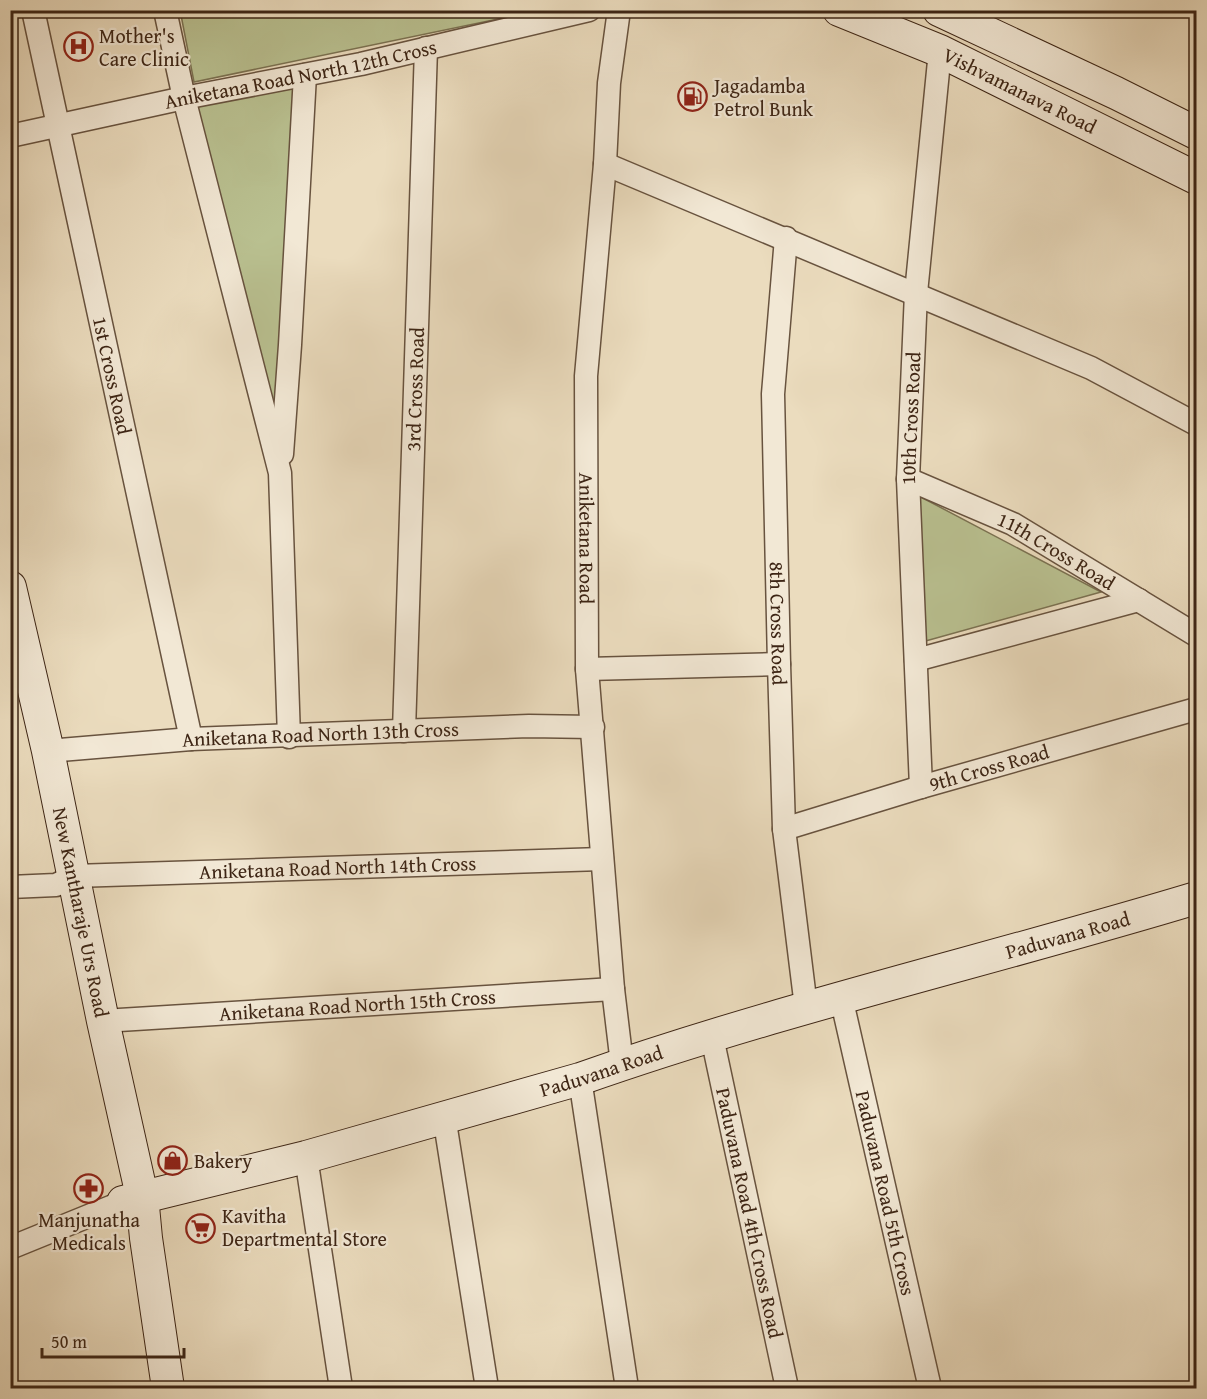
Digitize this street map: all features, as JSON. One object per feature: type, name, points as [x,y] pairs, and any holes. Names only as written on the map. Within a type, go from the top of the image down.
[{"type":"main road","name":"Vishvamanava Road","points":[[839,10],[940,51],[1197,178]]},
{"type":"main road","name":"Vishvamanava Road","points":[[939,10],[1197,133]]},
{"type":"main road","name":"New Kantharaje Urs Road","points":[[10,587],[48,751],[65,880],[132,1199],[146,1238],[168,1389]]},
{"type":"main road","name":"New Kantharaje Urs Road","points":[[10,679],[103,1021],[132,1199]]},
{"type":"main road","name":"Paduvana Road","points":[[132,1199],[306,1157],[580,1079],[806,1007],[1068,937],[1197,898]]},
{"type":"street","name":"1st Cross Road","points":[[33,10],[191,739]]},
{"type":"street","points":[[165,10],[184,98],[280,473]]},
{"type":"street","name":"Aniketana Road North 12th Cross","points":[[10,136],[184,98],[305,75],[589,10]]},
{"type":"street","name":"Aniketana Road","points":[[619,10],[609,83],[605,164],[586,376],[587,669],[613,989],[622,1064]]},
{"type":"street","name":"3rd Cross Road","points":[[404,731],[426,48]]},
{"type":"street","name":"10th Cross Road","points":[[921,786],[908,479],[916,293],[940,51]]},
{"type":"street","points":[[289,737],[280,473],[290,345],[305,75]]},
{"type":"street","points":[[605,164],[786,238],[1091,368],[1197,424]]},
{"type":"street","name":"8th Cross Road","points":[[786,238],[773,394],[783,829],[806,1007]]},
{"type":"street","name":"11th Cross Road","points":[[908,479],[1013,524],[1197,635]]},
{"type":"street","points":[[916,660],[1139,600]]},
{"type":"street","points":[[587,669],[779,664]]},
{"type":"street","name":"9th Cross Road","points":[[783,829],[921,786],[1197,709]]},
{"type":"street","name":"Aniketana Road North 13th Cross","points":[[48,751],[191,739],[529,726],[593,727]]},
{"type":"street","name":"Aniketana Road North 14th Cross","points":[[10,887],[65,880],[602,859]]},
{"type":"street","name":"Aniketana Road North 15th Cross","points":[[103,1021],[613,989]]},
{"type":"street","name":"Paduvana Road 5th Cross","points":[[841,997],[930,1389]]},
{"type":"street","name":"Paduvana Road 4th Cross Road","points":[[712,1036],[787,1389]]},
{"type":"street","points":[[580,1079],[627,1389]]},
{"type":"street","points":[[444,1116],[487,1389]]},
{"type":"street","points":[[306,1157],[341,1389]]},
{"type":"street","name":"Paduvana Road","points":[[10,1248],[132,1199]]},
{"type":"green space","points":[[180,10],[536,10],[536,11],[194,82]]},
{"type":"green space","points":[[299,83],[277,421],[192,105]]},
{"type":"green space","points":[[917,495],[1101,592],[922,642]]},
{"type":"place","name":"Mother's Care Clinic","points":[[78,47]]},
{"type":"place","name":"Jagadamba Petrol Bunk","points":[[693,97]]},
{"type":"place","name":"Bakery","points":[[173,1161]]},
{"type":"place","name":"Manjunatha Medicals","points":[[89,1189]]},
{"type":"place","name":"Kavitha Departmental Store","points":[[201,1228]]}]
